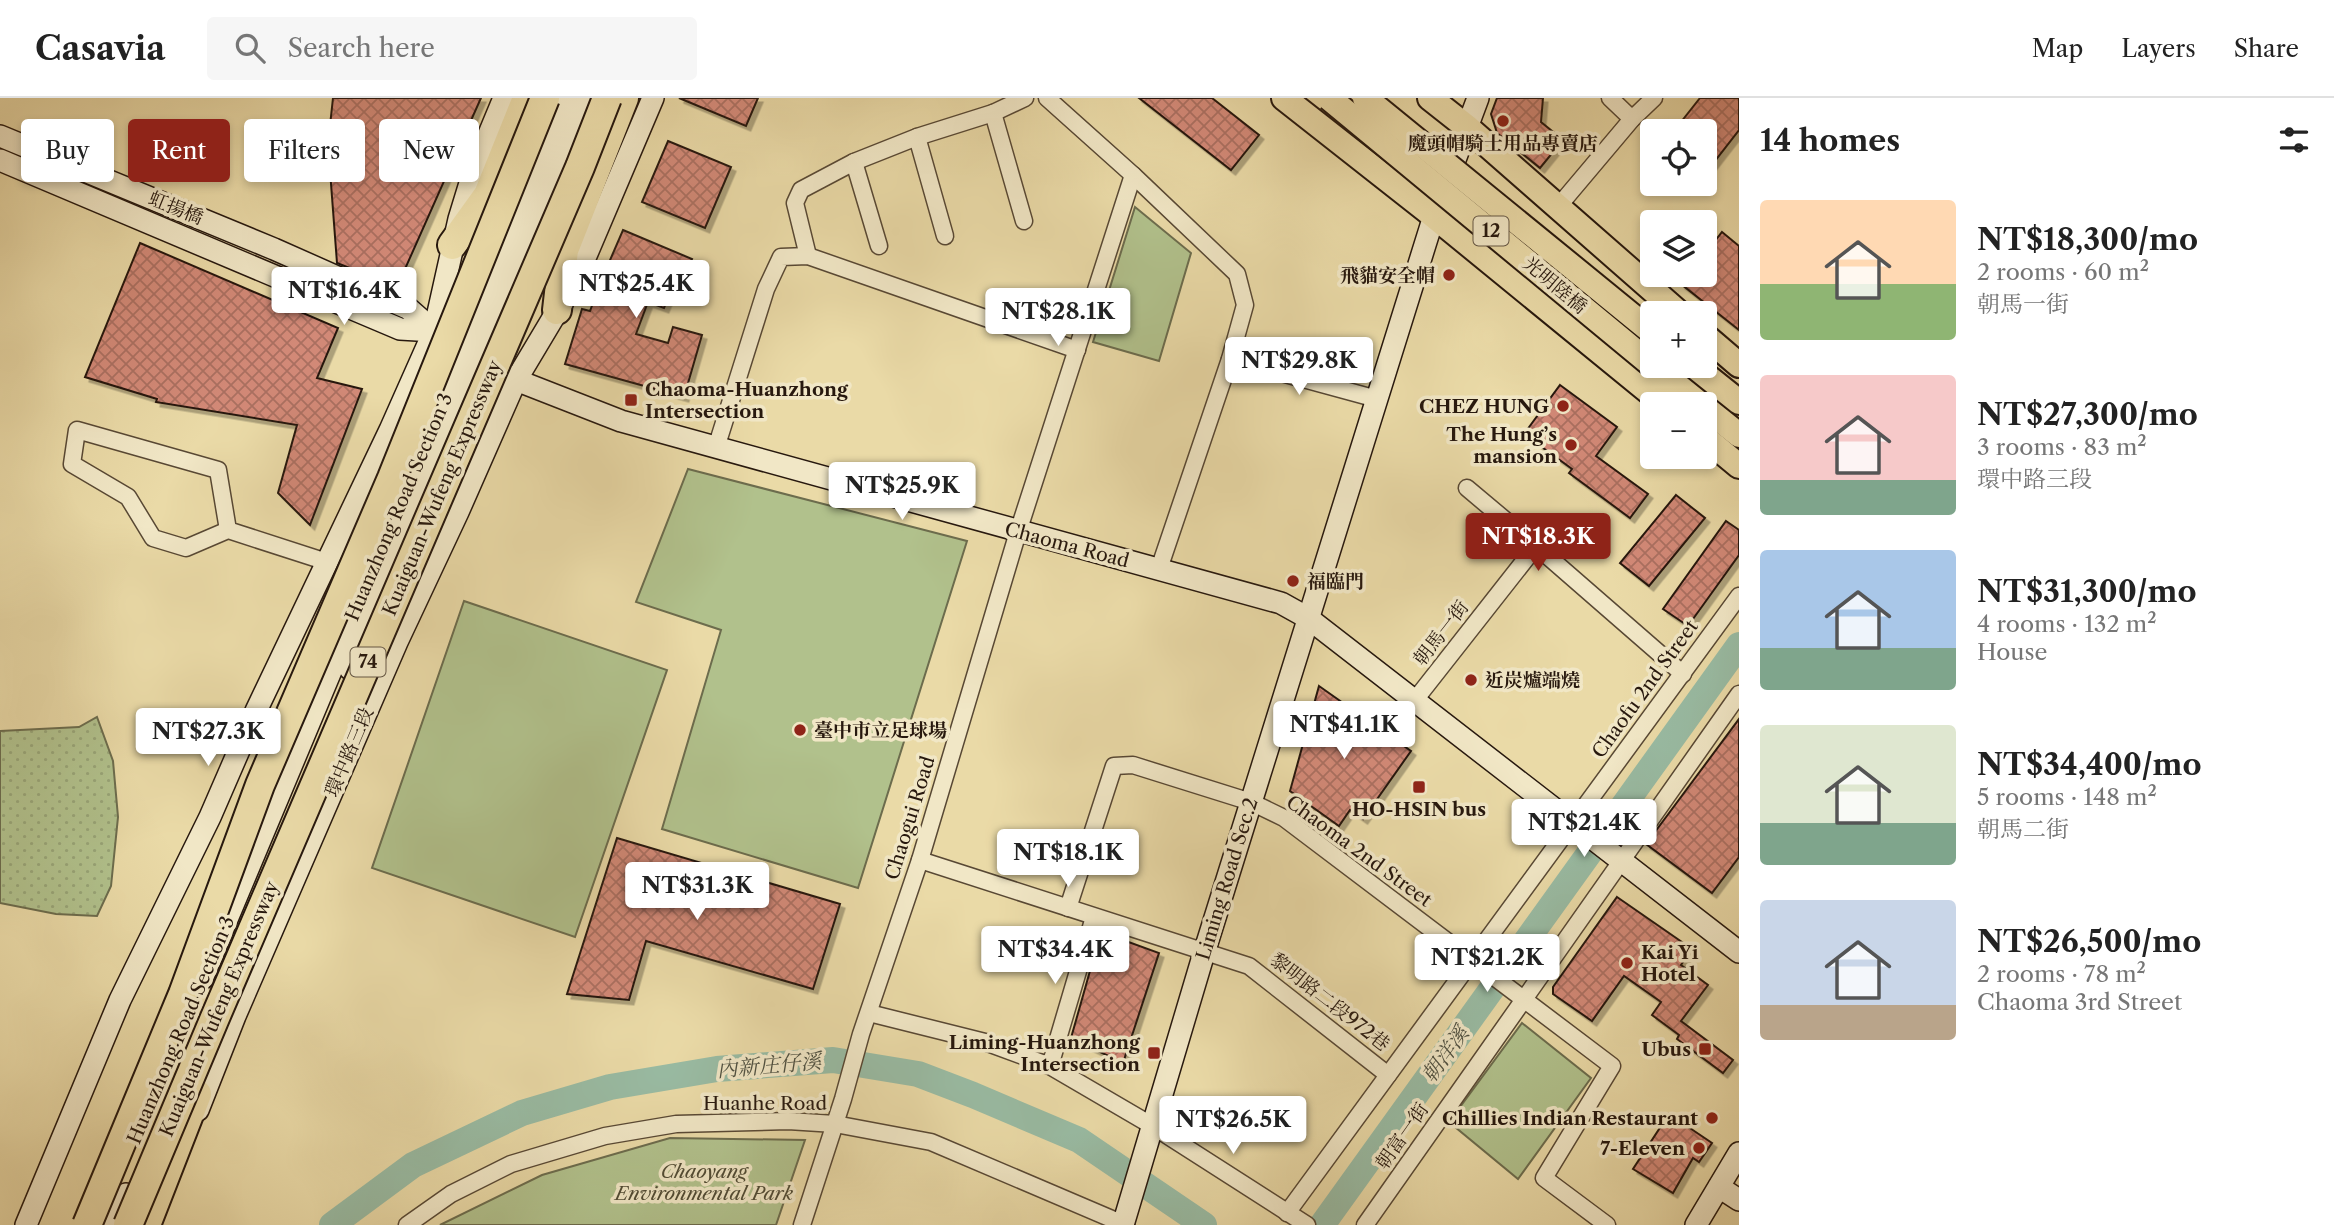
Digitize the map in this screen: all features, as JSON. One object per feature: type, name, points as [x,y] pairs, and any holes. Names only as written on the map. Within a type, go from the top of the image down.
[{"type":"highway","points":[[452,245],[488,195],[527,98]]},
{"type":"highway","name":"Kuaiguan-Wufeng Expressway","points":[[87,1225],[183,994],[260,785],[392,478],[545,98]]},
{"type":"highway","name":"Kuaiguan-Wufeng Expressway","points":[[128,1225],[580,167],[607,98]]},
{"type":"highway","points":[[557,310],[564,250],[624,98]]},
{"type":"highway","points":[[72,1225],[159,1031],[183,994]]},
{"type":"highway","points":[[146,1225],[214,1046],[214,1020]]},
{"type":"main road","name":"12","points":[[1284,98],[1434,216],[1649,392]]},
{"type":"main road","name":"光明陸橋","points":[[1329,98],[1640,354]]},
{"type":"main road","name":"光明陸橋","points":[[1365,98],[1640,322]]},
{"type":"main road","points":[[1430,98],[1468,128],[1665,301]]},
{"type":"main road","points":[[1717,346],[1739,365]]},
{"type":"main road","name":"光明陸橋","points":[[1669,378],[1685,392]]},
{"type":"main road","points":[[1709,378],[1739,402]]},
{"type":"main road","name":"光明陸橋","points":[[1717,418],[1739,435]]},
{"type":"main road","points":[[1717,448],[1739,466]]},
{"type":"street","points":[[26,1225],[120,1000],[210,817],[256,711],[390,430],[434,331],[452,245],[474,170],[504,98]]},
{"type":"street","name":"Huanzhong Road Section 3","points":[[113,1225],[472,356],[566,98]]},
{"type":"street","name":"Huanzhong Road Section 3","points":[[99,1225],[585,98]]},
{"type":"street","name":"環中路三段","points":[[153,1225],[234,1016],[397,642],[516,380],[568,293],[585,258],[653,98]]},
{"type":"street","points":[[808,256],[794,203],[801,190],[854,162],[917,137],[993,113],[1025,98]]},
{"type":"street","points":[[1047,98],[1237,274],[1245,305],[1230,359],[1159,569]]},
{"type":"street","name":"Liming Road Sec.2","points":[[1125,1222],[1204,953],[1434,216],[1478,98]]},
{"type":"street","points":[[1610,98],[1632,120]]},
{"type":"street","points":[[1557,208],[1654,98]]},
{"type":"street","points":[[993,113],[1024,221]]},
{"type":"street","name":"虹揚橋","points":[[0,136],[274,249]]},
{"type":"street","points":[[917,137],[945,236]]},
{"type":"street","name":"虹揚橋","points":[[0,160],[266,271]]},
{"type":"street","points":[[854,162],[879,246]]},
{"type":"street","name":"Chaogui Road","points":[[835,1124],[861,1034],[920,860],[1018,532],[1133,175]]},
{"type":"street","name":"Chaoma Road","points":[[274,249],[409,309],[434,331],[516,380],[621,421],[1281,603],[1308,618],[1621,861]]},
{"type":"street","points":[[716,448],[766,289],[781,257],[808,256],[1077,350]]},
{"type":"street","name":"Chaoma Road","points":[[266,271],[400,329],[434,331]]},
{"type":"street","points":[[1230,359],[1377,399]]},
{"type":"street","points":[[228,530],[218,470],[77,430],[72,464],[128,497],[153,538],[186,548],[228,530],[327,562]]},
{"type":"street","points":[[1467,488],[1683,674]]},
{"type":"street","name":"朝馬一街","points":[[1415,700],[1536,546]]},
{"type":"street","name":"Chaofu 2nd Street","points":[[1296,1218],[1388,1074],[1739,596]]},
{"type":"street","name":"朝富一街","points":[[1365,1225],[1739,694]]},
{"type":"street","name":"Chaoma 2nd Street","points":[[1068,908],[1114,766],[1133,765],[1251,802],[1284,818],[1524,1000]]},
{"type":"street","name":"黎明路二段972巷","points":[[920,860],[1204,953],[1249,965],[1388,1074]]},
{"type":"street","points":[[1621,861],[1739,951]]},
{"type":"street","points":[[1050,1066],[1094,917]]},
{"type":"street","points":[[1524,1000],[1612,1066],[1544,1178],[1607,1225]]},
{"type":"street","points":[[869,1013],[985,1042],[1050,1066],[1150,1133],[1296,1218]]},
{"type":"street","name":"Huanhe Road","points":[[407,1225],[451,1194],[511,1164],[606,1136],[676,1124],[788,1121],[835,1124],[931,1142],[1125,1222]]},
{"type":"street","points":[[802,1225],[835,1124]]},
{"type":"street","points":[[1703,1222],[1739,1153]]},
{"type":"street","points":[[1719,1187],[1739,1200]]},
{"type":"green space","points":[[1135,207],[1191,253],[1159,361],[1093,342]]},
{"type":"green space","name":"臺中市立足球場","points":[[688,469],[967,541],[858,888],[662,829],[721,630],[636,602]]},
{"type":"green space","points":[[464,601],[667,670],[575,937],[372,868]]},
{"type":"green space","points":[[97,717],[113,761],[118,817],[111,886],[97,916],[56,914],[0,903],[0,731],[79,727]]},
{"type":"green space","points":[[1522,1023],[1591,1078],[1518,1179],[1449,1122]]},
{"type":"green space","name":"Chaoyang Environmental Park","points":[[670,1138],[805,1140],[776,1225],[440,1225],[542,1175]]},
{"type":"building","points":[[333,98],[481,98],[472,119],[379,119],[379,182],[444,182],[397,287],[337,263],[331,182],[365,182],[365,119],[331,119]]},
{"type":"building","points":[[679,98],[758,98],[746,126]]},
{"type":"building","points":[[1139,98],[1212,98],[1259,135],[1231,170]]},
{"type":"building","points":[[1497,98],[1543,98],[1541,122],[1563,140],[1540,168],[1497,133],[1491,114]]},
{"type":"building","points":[[1700,98],[1739,98],[1739,130],[1717,158],[1717,119],[1683,119]]},
{"type":"building","points":[[668,141],[731,167],[705,228],[642,202]]},
{"type":"building","points":[[623,230],[692,259],[680,286],[674,284],[664,308],[648,302],[636,334],[668,343],[673,327],[702,335],[684,397],[565,364],[582,309],[590,311]]},
{"type":"building","points":[[1722,232],[1739,246],[1739,330],[1717,313],[1717,301],[1702,301],[1685,287],[1717,287],[1717,238]]},
{"type":"building","points":[[140,243],[338,328],[317,378],[362,389],[310,525],[278,493],[297,425],[156,402],[157,399],[85,377]]},
{"type":"building","name":"The Hung’s mansion","points":[[1560,385],[1617,427],[1596,456],[1648,494],[1630,518],[1569,473],[1572,469],[1524,434]]},
{"type":"building","points":[[1676,495],[1705,518],[1649,586],[1620,563]]},
{"type":"building","points":[[1726,521],[1739,530],[1739,555],[1688,626],[1663,609]]},
{"type":"building","points":[[1319,686],[1411,751],[1363,819],[1350,810],[1339,826],[1290,791]]},
{"type":"building","points":[[1739,719],[1739,857],[1712,893],[1646,844]]},
{"type":"building","points":[[617,838],[840,904],[813,989],[646,941],[629,1000],[567,994]]},
{"type":"building","name":"Kai Yi Hotel","points":[[1617,897],[1692,949],[1681,965],[1708,985],[1681,1021],[1733,1060],[1723,1073],[1677,1039],[1679,1035],[1652,1015],[1661,1002],[1624,976],[1592,1021],[1553,994],[1553,987]]},
{"type":"building","points":[[1101,932],[1159,953],[1123,1063],[1071,1038]]},
{"type":"building","points":[[1669,1114],[1712,1143],[1699,1162],[1693,1158],[1673,1193],[1633,1169]]},
{"type":"waterway","name":"朝洋溪","points":[[1322,1225],[1739,645]]},
{"type":"waterway","name":"內新庄仔溪","points":[[332,1225],[413,1165],[522,1113],[610,1087],[717,1069],[833,1060],[918,1074],[1079,1140],[1204,1225]]},
{"type":"place","name":"魔頭帽騎士用品專賣店","points":[[1503,121]]},
{"type":"place","name":"飛貓安全帽","points":[[1449,275]]},
{"type":"place","name":"Chaoma-Huanzhong Intersection","points":[[631,400]]},
{"type":"place","name":"CHEZ HUNG","points":[[1563,406]]},
{"type":"place","name":"The Hung’s mansion","points":[[1571,445]]},
{"type":"place","name":"福臨門","points":[[1293,581]]},
{"type":"place","name":"近炭爐端燒","points":[[1471,680]]},
{"type":"place","name":"臺中市立足球場","points":[[800,730]]},
{"type":"place","name":"HO-HSIN bus","points":[[1419,787]]},
{"type":"place","name":"Kai Yi Hotel","points":[[1627,963]]},
{"type":"place","name":"Ubus","points":[[1705,1049]]},
{"type":"place","name":"Liming-Huanzhong Intersection","points":[[1154,1053]]},
{"type":"place","name":"Chillies Indian Restaurant","points":[[1712,1118]]},
{"type":"place","name":"7-Eleven","points":[[1699,1148]]}]
